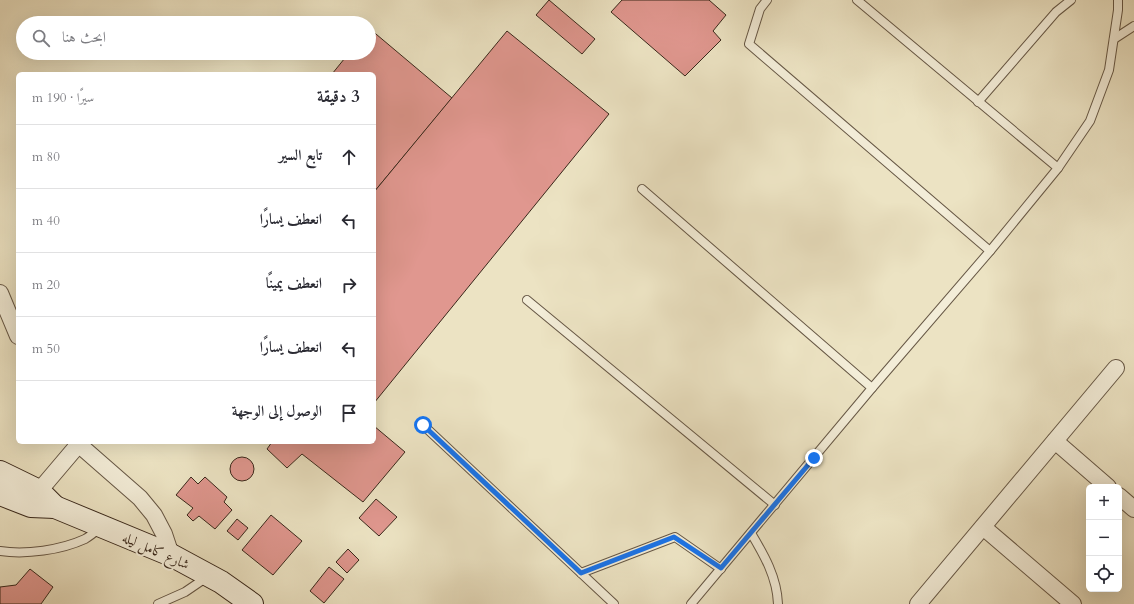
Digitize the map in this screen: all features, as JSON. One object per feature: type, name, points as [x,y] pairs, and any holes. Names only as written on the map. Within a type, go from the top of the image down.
[{"type":"street","points":[[0,293],[16,331]]},
{"type":"street","points":[[918,604],[1116,368]]},
{"type":"street","points":[[1055,441],[1105,484]]},
{"type":"street","points":[[35,499],[77,444],[140,498],[154,515],[164,534],[171,555]]},
{"type":"street","name":"شارع كامل ليله","points":[[0,472],[35,499],[171,555],[221,582],[252,604]]},
{"type":"street","name":"شارع كامل ليله","points":[[0,494],[35,499]]},
{"type":"street","points":[[1122,499],[1134,509]]},
{"type":"street","points":[[983,527],[1072,604]]},
{"type":"lane","points":[[767,0],[760,9],[749,44],[990,251]]},
{"type":"lane","points":[[857,0],[1058,168]]},
{"type":"lane","points":[[978,102],[1056,12],[1071,0]]},
{"type":"lane","points":[[691,604],[872,388],[990,251],[1058,168],[1090,121],[1109,70],[1118,10],[1118,0]]},
{"type":"lane","points":[[1114,39],[1134,26]]},
{"type":"lane","points":[[642,189],[872,388]]},
{"type":"lane","points":[[527,300],[775,505]]},
{"type":"lane","points":[[423,425],[614,604]]},
{"type":"lane","points":[[0,551],[10,552],[46,550],[68,545],[86,538],[102,527]]},
{"type":"lane","points":[[751,533],[769,565],[776,587],[778,604]]},
{"type":"lane","points":[[581,573],[674,537],[721,568]]},
{"type":"lane","points":[[158,604],[186,592],[210,576]]},
{"type":"building","points":[[549,0],[595,39],[582,54],[536,15]]},
{"type":"building","points":[[622,0],[709,0],[726,15],[713,31],[721,40],[685,76],[611,12]]},
{"type":"building","points":[[507,31],[609,114],[376,401],[376,190]]},
{"type":"building","points":[[376,34],[452,98],[376,190],[376,72],[334,72],[343,60],[376,60]]},
{"type":"building","points":[[376,428],[405,452],[363,502],[302,454],[287,468],[267,449],[271,444],[376,444]]},
{"type":"building","points":[[242,457],[251,460],[254,469],[251,478],[242,481],[233,478],[230,469],[233,460]]},
{"type":"building","points":[[191,477],[198,484],[205,477],[227,497],[224,502],[232,510],[215,529],[199,516],[193,521],[187,515],[193,508],[176,495]]},
{"type":"building","points":[[376,499],[397,517],[379,536],[359,518]]},
{"type":"building","points":[[271,515],[302,541],[273,575],[242,550]]},
{"type":"building","points":[[237,519],[248,528],[238,540],[227,531]]},
{"type":"building","points":[[348,549],[359,560],[347,573],[336,562]]},
{"type":"building","points":[[329,567],[344,579],[324,603],[310,591]]},
{"type":"building","points":[[30,569],[53,587],[41,604],[0,604],[0,587],[16,585]]},
{"type":"route","points":[[423,425],[581,573],[674,537],[721,568],[814,458]]}]
